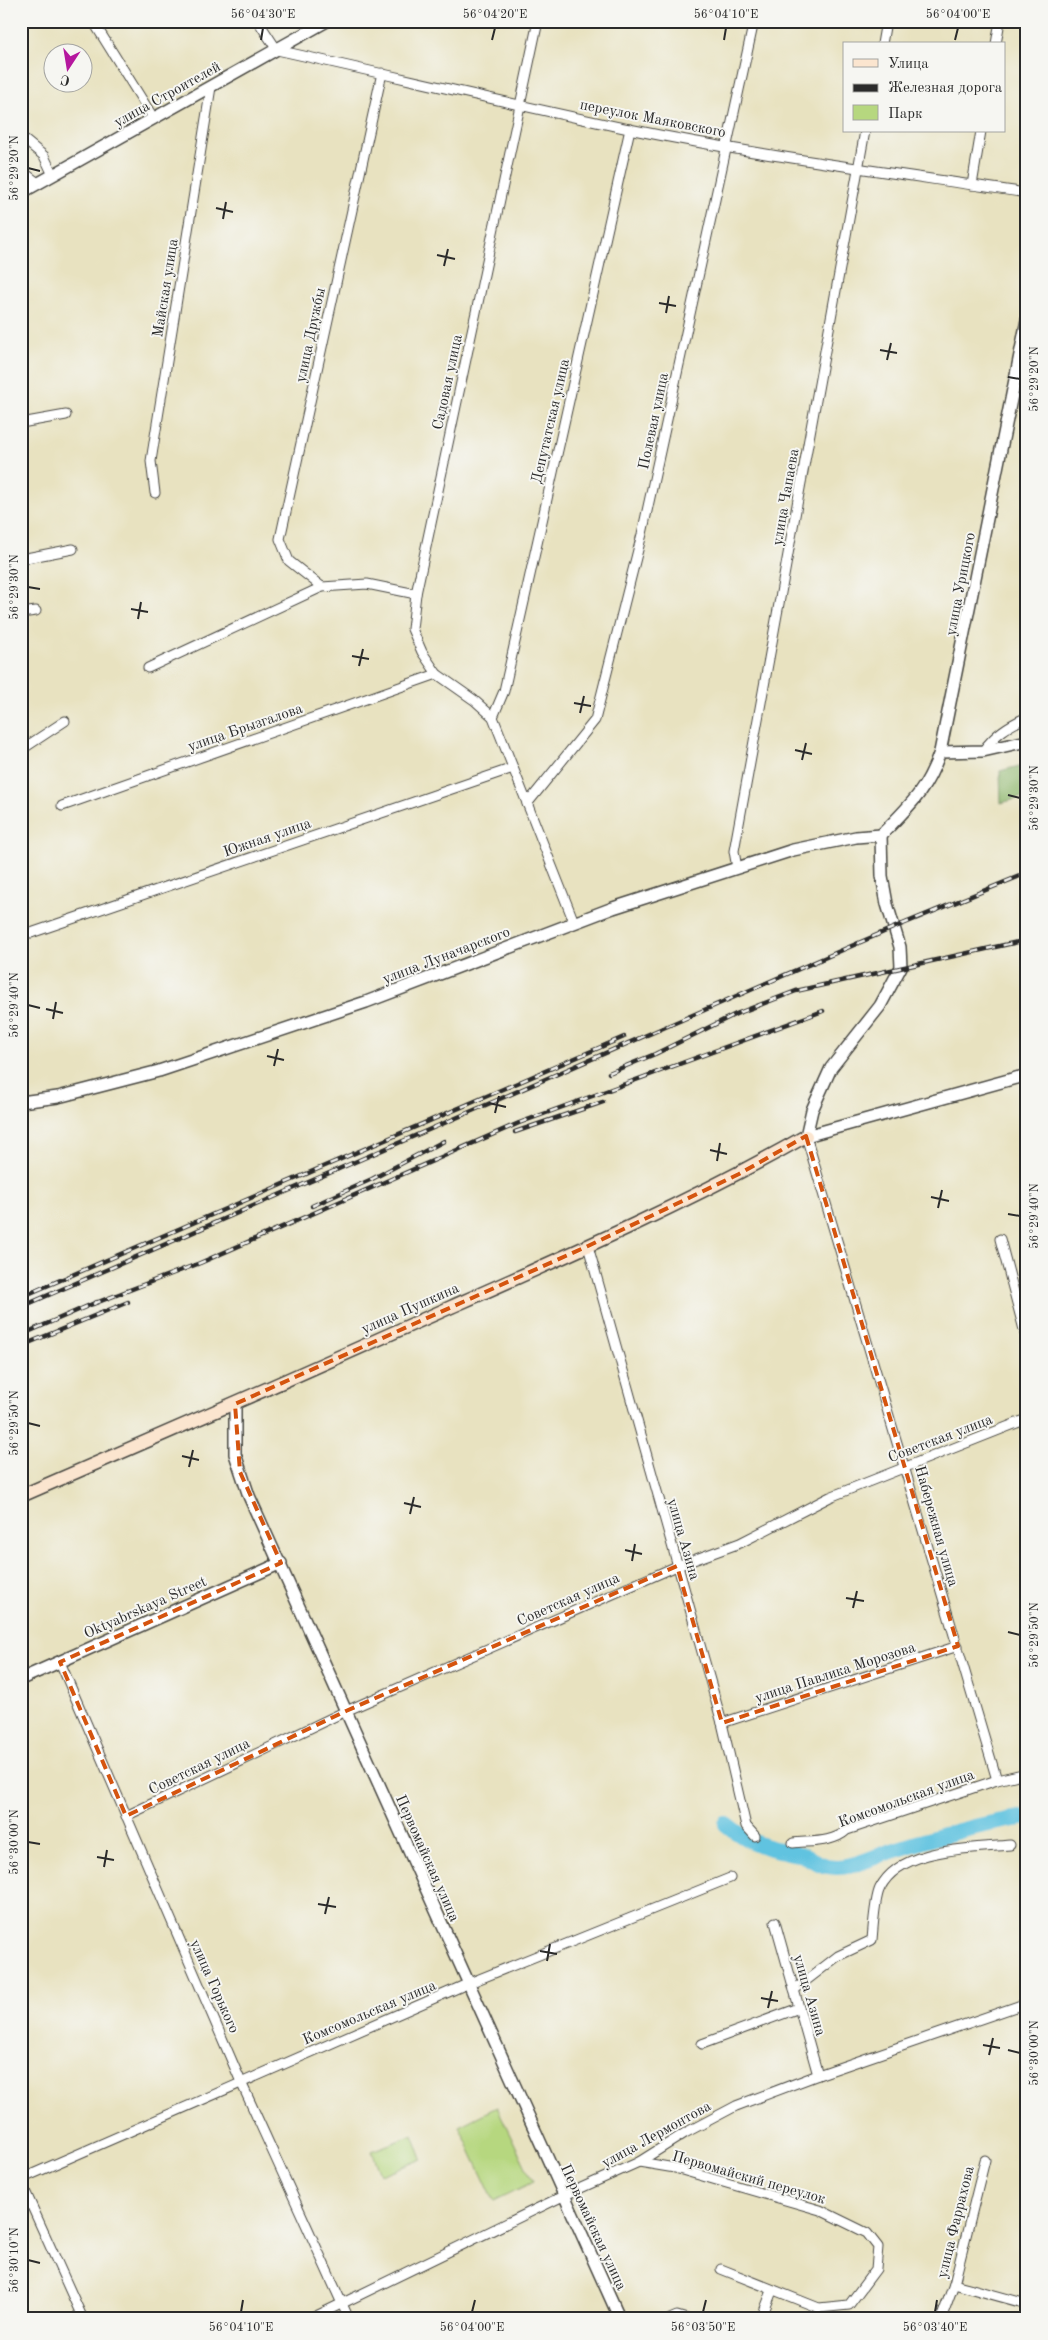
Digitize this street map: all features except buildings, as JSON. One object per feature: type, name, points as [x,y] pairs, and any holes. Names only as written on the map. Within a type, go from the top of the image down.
[{"type":"main road","name":"улица Пушкина","points":[[21,1496],[234,1404],[588,1246],[739,1174],[806,1136]]},
{"type":"street","points":[[93,21],[154,118]]},
{"type":"street","points":[[258,21],[277,50]]},
{"type":"street","name":"улица Строителей","points":[[21,193],[327,21]]},
{"type":"street","name":"Садовая улица","points":[[493,717],[474,700],[437,674],[422,652],[412,630],[416,594],[538,21]]},
{"type":"street","name":"Полевая улица","points":[[526,804],[595,720],[642,534],[754,21]]},
{"type":"street","points":[[882,42],[886,21]]},
{"type":"street","points":[[996,42],[1000,21]]},
{"type":"street","name":"переулок Маяковского","points":[[277,50],[630,129],[726,147],[1027,193]]},
{"type":"street","name":"улица Дружбы","points":[[322,586],[289,561],[280,539],[382,74]]},
{"type":"street","name":"Майская улица","points":[[155,493],[151,461],[211,86]]},
{"type":"street","name":"Депутатская улица","points":[[493,717],[504,691],[630,129]]},
{"type":"street","name":"улица Чапаева","points":[[737,868],[734,852],[865,132]]},
{"type":"street","points":[[972,184],[981,132]]},
{"type":"street","points":[[21,137],[44,156],[53,175]]},
{"type":"street","points":[[21,170],[38,183]]},
{"type":"street","name":"улица Урицкого","points":[[882,835],[920,795],[932,774],[940,752],[950,713],[1027,320]]},
{"type":"street","points":[[21,423],[66,415]]},
{"type":"street","points":[[21,559],[73,549]]},
{"type":"street","points":[[148,668],[322,586],[367,584],[416,594]]},
{"type":"street","points":[[21,613],[36,611]]},
{"type":"street","name":"улица Брызгалова","points":[[62,806],[437,674]]},
{"type":"street","points":[[983,751],[991,739],[1004,728],[1027,716]]},
{"type":"street","points":[[493,717],[574,922]]},
{"type":"street","points":[[21,750],[65,722]]},
{"type":"street","points":[[940,752],[983,751],[1027,741]]},
{"type":"street","name":"Южная улица","points":[[31,933],[513,768]]},
{"type":"street","points":[[882,835],[882,876],[889,913],[900,947],[901,967],[880,1006],[831,1068],[812,1110],[806,1136],[1027,1075]]},
{"type":"street","name":"улица Луначарского","points":[[21,1102],[58,1097],[159,1071],[366,1002],[613,908],[793,850],[882,835]]},
{"type":"street","name":"Набережная улица","points":[[806,1136],[997,1780]]},
{"type":"street","points":[[1000,1239],[1027,1341]]},
{"type":"street","name":"улица Азина","points":[[588,1246],[722,1723],[746,1826],[755,1836]]},
{"type":"street","name":"Первомайская улица","points":[[234,1404],[235,1454],[240,1472],[467,1984],[620,2319]]},
{"type":"street","name":"Советская улица","points":[[126,1816],[346,1711],[678,1566],[740,1543],[830,1497],[1027,1418]]},
{"type":"street","name":"Oktyabrskaya Street","points":[[21,1680],[281,1563]]},
{"type":"street","name":"улица Павлика Морозова","points":[[722,1723],[958,1646]]},
{"type":"street","name":"улица Горького","points":[[60,1662],[242,2082],[348,2319]]},
{"type":"street","name":"Комсомольская улица","points":[[793,1843],[841,1836],[847,1830],[997,1780],[1027,1773]]},
{"type":"street","points":[[794,1990],[838,1956],[872,1940],[880,1888],[898,1867],[928,1854],[1010,1845]]},
{"type":"street","name":"Комсомольская улица","points":[[21,2181],[467,1984],[730,1878]]},
{"type":"street","name":"улица Азина","points":[[775,1922],[818,2075]]},
{"type":"street","name":"улица Лермонтова","points":[[310,2319],[563,2196],[638,2162],[685,2133],[736,2106],[818,2075],[1027,2003]]},
{"type":"street","points":[[702,2044],[799,2008]]},
{"type":"street","name":"улица Фаррахова","points":[[941,2319],[954,2284],[985,2160]]},
{"type":"street","name":"Первомайский переулок","points":[[638,2162],[675,2168],[820,2210],[867,2234],[878,2246],[876,2269],[849,2305],[819,2308],[721,2270]]},
{"type":"street","points":[[21,2181],[82,2319]]},
{"type":"street","points":[[954,2284],[1027,2304]]},
{"type":"street","points":[[761,2319],[772,2291]]},
{"type":"street","points":[[670,2319],[677,2316],[687,2319]]},
{"type":"highlighted area","points":[[806,1136],[958,1646],[722,1723],[677,1566],[346,1711],[126,1816],[60,1662],[281,1563],[240,1472],[235,1404],[588,1246],[739,1174]]},
{"type":"green space","points":[[1027,764],[1027,796],[1001,803],[1000,771]]},
{"type":"green space","points":[[497,2107],[533,2182],[494,2201],[459,2126]]},
{"type":"green space","points":[[413,2135],[422,2159],[381,2175],[372,2151]]},
{"type":"waterway","points":[[726,1824],[743,1837],[760,1845],[802,1855],[823,1865],[842,1867],[857,1864],[886,1853],[956,1832],[1027,1817]]},
{"type":"railway","points":[[21,1307],[893,928],[1027,873]]},
{"type":"railway","points":[[609,1073],[655,1054],[736,1014],[796,991],[1027,940]]},
{"type":"railway","points":[[93,1304],[200,1263],[519,1123],[823,1011]]},
{"type":"railway","points":[[21,1297],[624,1037]]},
{"type":"railway","points":[[515,1132],[603,1102]]},
{"type":"railway","points":[[312,1206],[372,1179],[444,1141]]},
{"type":"railway","points":[[21,1335],[97,1302]]},
{"type":"railway","points":[[21,1346],[128,1302]]}]
